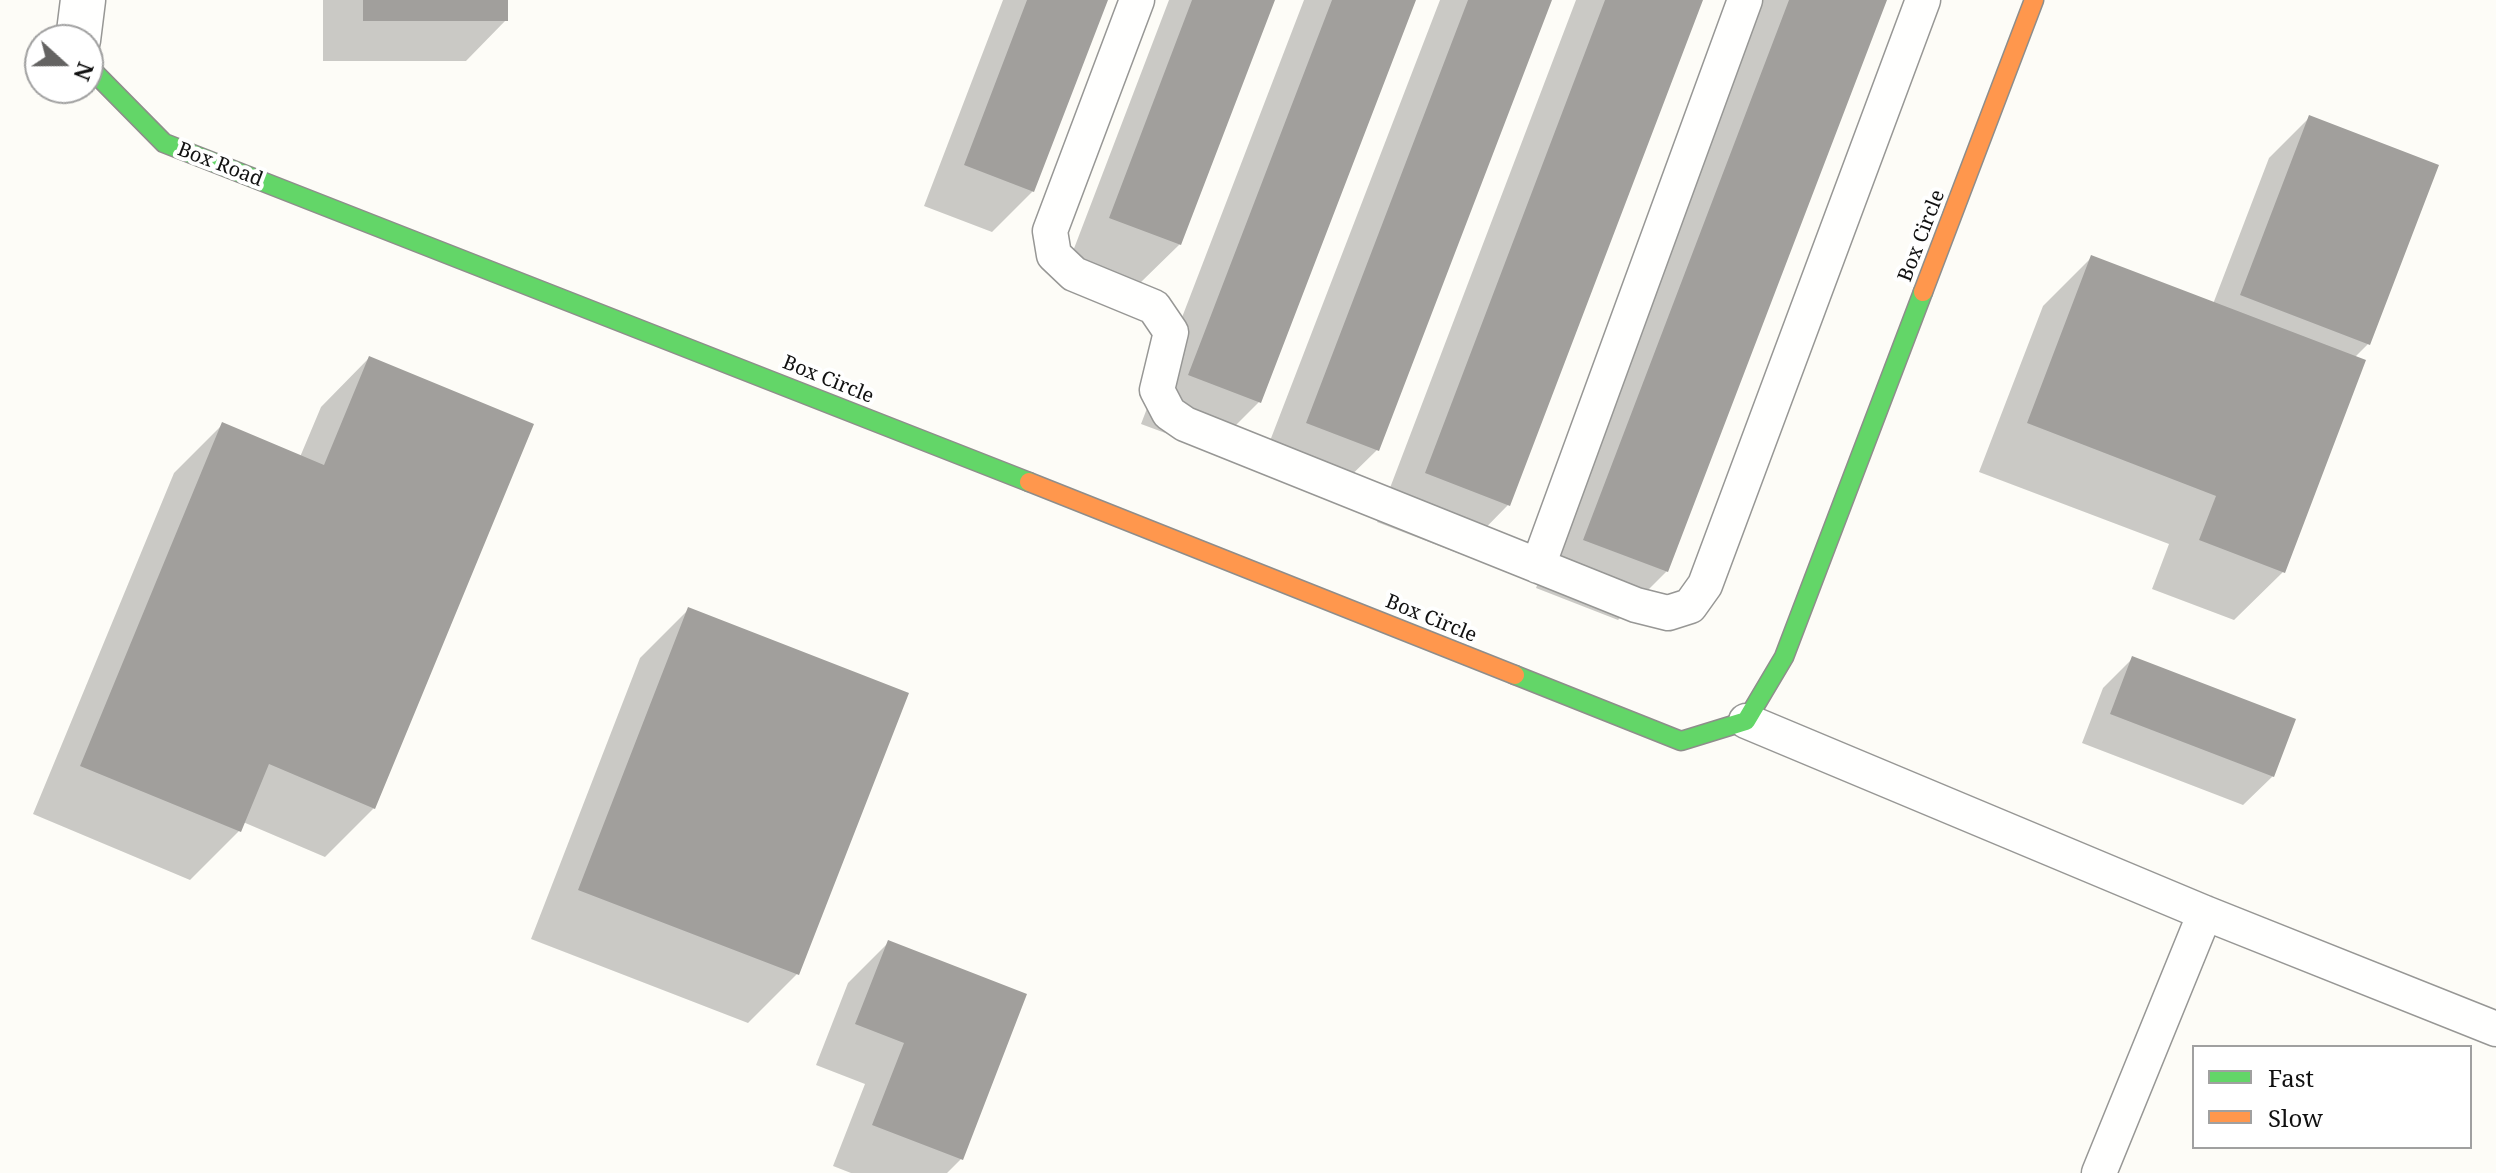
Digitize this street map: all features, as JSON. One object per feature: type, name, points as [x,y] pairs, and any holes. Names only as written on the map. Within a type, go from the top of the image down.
[{"type":"street","points":[[80,24],[83,0]]},
{"type":"street","name":"Box Circle","points":[[378,224],[1681,741],[1746,721],[1784,657],[2034,0]]},
{"type":"street","name":"Box Road","points":[[104,82],[164,143],[378,224]]},
{"type":"lane","points":[[1137,0],[1050,231],[1054,255],[1074,274],[1154,307],[1171,332],[1157,390],[1169,413],[1185,424],[1538,566],[1636,605],[1668,613],[1690,606],[1705,585],[1923,0]]},
{"type":"lane","points":[[1538,566],[1745,0]]},
{"type":"lane","points":[[1746,721],[2205,913],[2496,1029]]},
{"type":"lane","points":[[2099,1173],[2205,913]]},
{"type":"building","points":[[363,0],[508,0],[508,21],[363,21]]},
{"type":"building","points":[[1027,0],[1108,0],[1034,192],[964,165]]},
{"type":"building","points":[[1192,0],[1275,0],[1181,245],[1109,218]]},
{"type":"building","points":[[1332,0],[1416,0],[1261,403],[1188,375]]},
{"type":"building","points":[[1468,0],[1552,0],[1379,451],[1306,423]]},
{"type":"building","points":[[1605,0],[1703,0],[1510,506],[1425,473]]},
{"type":"building","points":[[1789,0],[1887,0],[1668,572],[1583,540]]},
{"type":"building","points":[[2309,115],[2439,165],[2370,345],[2240,295]]},
{"type":"building","points":[[2091,255],[2366,360],[2285,573],[2199,540],[2216,496],[2027,423]]},
{"type":"building","points":[[369,356],[534,424],[375,809],[269,764],[241,832],[80,766],[222,422],[324,465]]},
{"type":"building","points":[[688,607],[909,693],[799,975],[578,890]]},
{"type":"building","points":[[2132,656],[2296,719],[2274,777],[2110,714]]},
{"type":"building","points":[[888,940],[1027,994],[963,1160],[872,1125],[904,1043],[855,1024]]},
{"type":"traffic: fast","points":[[104,82],[164,143],[1029,482]]},
{"type":"traffic: fast","points":[[1515,675],[1681,741],[1746,721],[1784,657],[1923,292]]},
{"type":"traffic: slow","points":[[1923,292],[2034,0]]},
{"type":"traffic: slow","points":[[1029,482],[1515,675]]}]
